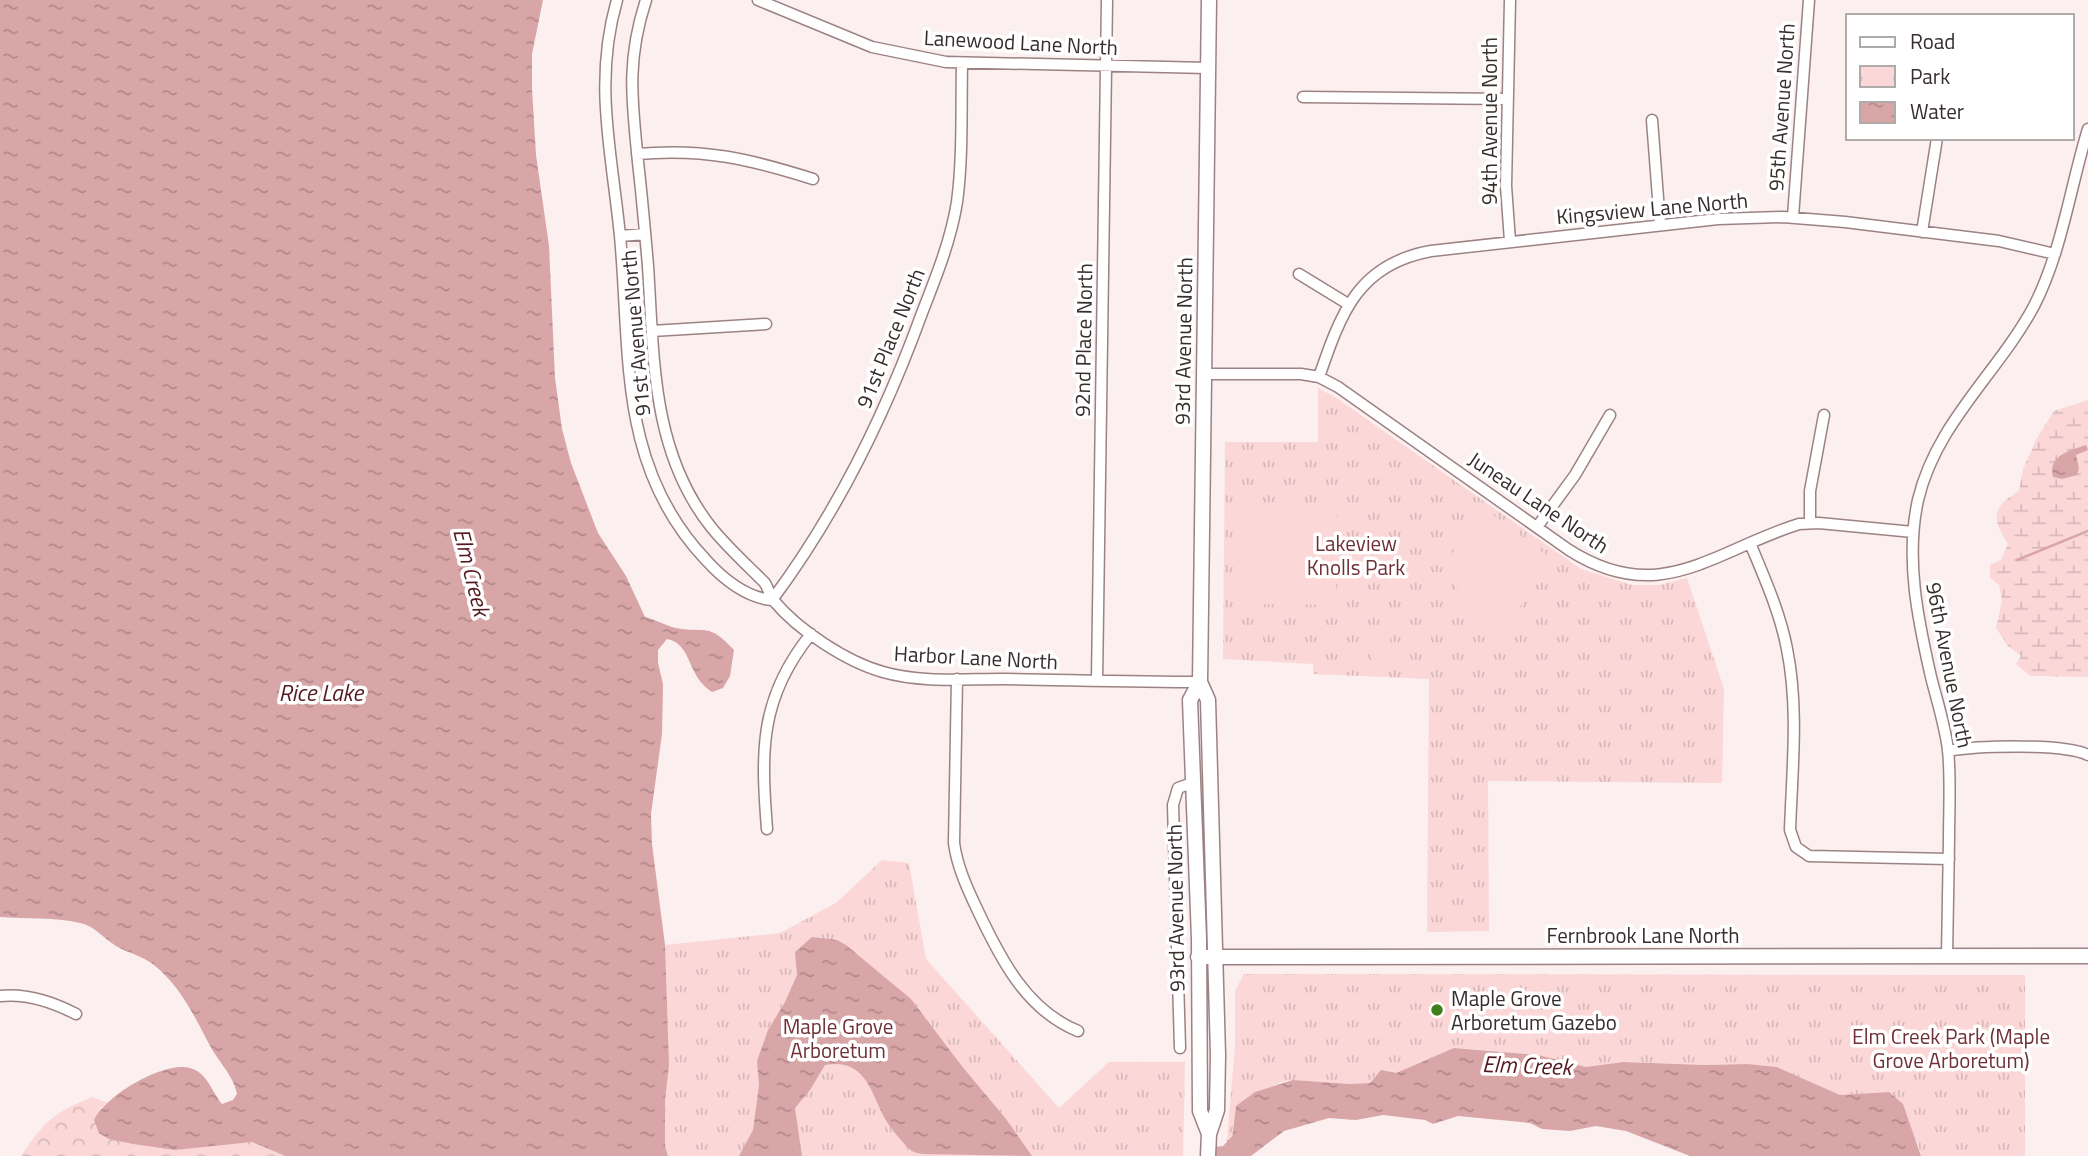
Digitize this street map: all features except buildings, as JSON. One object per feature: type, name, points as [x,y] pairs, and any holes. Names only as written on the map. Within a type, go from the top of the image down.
[{"type":"main road","name":"93rd Avenue North","points":[[1208,1156],[1209,1134],[1217,1110],[1217,957],[1207,740],[1208,700],[1200,682],[1209,0]]},
{"type":"main road","name":"93rd Avenue North","points":[[1200,682],[1190,700],[1200,1111],[1209,1134]]},
{"type":"main road","name":"Fernbrook Lane North","points":[[1198,957],[2088,956]]},
{"type":"street","name":"91st Avenue North","points":[[617,0],[606,52],[604,89],[620,236],[633,409],[641,446],[667,507],[692,546],[712,567],[758,599],[772,600],[767,585],[727,547],[709,525],[678,470],[664,433],[658,404],[645,234],[631,107],[633,47],[646,0]]},
{"type":"street","name":"Lanewood Lane North","points":[[758,0],[785,5],[872,47],[926,59],[962,63],[1208,68]]},
{"type":"street","name":"92nd Place North","points":[[1097,680],[1107,0]]},
{"type":"street","name":"94th Avenue North","points":[[1510,0],[1506,186],[1510,242]]},
{"type":"street","name":"95th Avenue North","points":[[1793,217],[1809,0]]},
{"type":"street","name":"91st Place North","points":[[772,600],[816,539],[871,436],[894,388],[941,262],[952,228],[957,199],[962,63]]},
{"type":"street","points":[[1303,97],[1508,99]]},
{"type":"street","points":[[1652,120],[1660,224]]},
{"type":"street","name":"96th Avenue North","points":[[1947,956],[1948,751],[1916,599],[1913,532],[1918,500],[1936,450],[2032,309],[2045,282],[2088,129]]},
{"type":"street","points":[[1923,232],[1937,140]]},
{"type":"street","points":[[637,154],[674,151],[706,153],[758,163],[813,179]]},
{"type":"street","name":"Kingsview Lane North","points":[[1319,377],[1335,330],[1348,304],[1372,276],[1407,256],[1432,251],[1660,224],[1730,218],[1793,217],[2016,243],[2055,254]]},
{"type":"street","name":"91st Avenue North","points":[[620,236],[645,234]]},
{"type":"street","points":[[1299,274],[1348,304]]},
{"type":"street","points":[[652,331],[766,324]]},
{"type":"street","name":"Juneau Lane North","points":[[1203,374],[1301,374],[1319,377],[1338,387],[1537,527],[1597,566],[1618,573],[1665,575],[1692,568],[1788,527],[1810,523],[1913,532]]},
{"type":"street","points":[[1537,527],[1575,475],[1610,415]]},
{"type":"street","points":[[1810,523],[1811,482],[1824,415]]},
{"type":"street","points":[[1751,542],[1779,617],[1787,648],[1793,706],[1792,840],[1802,853],[1809,856],[1949,859]]},
{"type":"street","name":"Harbor Lane North","points":[[772,600],[811,634],[846,657],[885,673],[957,679],[1200,682]]},
{"type":"street","points":[[767,830],[764,763],[768,718],[784,674],[811,634]]},
{"type":"street","points":[[957,679],[954,843],[957,860],[982,919],[1012,976],[1051,1017],[1078,1031]]},
{"type":"street","points":[[1948,751],[2011,747],[2073,751],[2088,755]]},
{"type":"street","points":[[1180,1048],[1172,805],[1178,788],[1192,783]]},
{"type":"street","points":[[1177,957],[1198,957]]},
{"type":"street","points":[[0,996],[11,995],[55,1003],[76,1014]]},
{"type":"green space","name":"Lakeview Knolls Park","points":[[1318,388],[1335,397],[1581,569],[1632,585],[1659,585],[1687,578],[1724,689],[1722,783],[1488,781],[1489,931],[1427,932],[1429,679],[1313,674],[1313,664],[1223,659],[1225,442],[1318,442]]},
{"type":"green space","points":[[2088,400],[2088,677],[2030,676],[2016,664],[2021,656],[2008,646],[1996,628],[2002,601],[1999,585],[1990,578],[1990,565],[2001,560],[2008,544],[1999,527],[1997,514],[2004,502],[2019,491],[2023,469],[2037,438],[2054,411]]},
{"type":"green space","points":[[1483,507],[1546,555],[1548,564],[1507,627],[1488,623],[1467,607],[1453,572],[1454,547],[1458,536]]},
{"type":"green space","points":[[1240,508],[1337,511],[1336,605],[1241,604]]},
{"type":"green space","points":[[1371,636],[1390,636],[1391,670],[1371,670]]},
{"type":"green space","name":"Maple Grove Arboretum","points":[[882,860],[909,863],[926,959],[1059,1108],[1109,1062],[1185,1062],[1183,1156],[661,1156],[665,945],[780,933],[836,903]]},
{"type":"green space","name":"Elm Creek Park (Maple Grove Arboretum)","points":[[1244,974],[2025,975],[2025,1156],[1921,1156],[1918,1144],[1889,1092],[1840,1095],[1777,1067],[1623,1062],[1586,1067],[1538,1055],[1454,1048],[1396,1073],[1375,1076],[1370,1083],[1293,1080],[1281,1082],[1236,1106],[1232,1139],[1227,1140],[1235,1045],[1235,991]]},
{"type":"green space","points":[[92,1097],[107,1103],[99,1109],[230,1143],[252,1142],[285,1156],[21,1156],[50,1120]]},
{"type":"water","name":"Rice Lake","points":[[0,0],[543,0],[532,54],[532,89],[536,155],[549,246],[555,378],[562,429],[571,463],[598,533],[626,576],[645,617],[672,627],[711,632],[734,650],[730,676],[723,688],[712,692],[698,678],[686,654],[675,642],[667,639],[658,650],[663,684],[662,734],[651,814],[652,844],[665,945],[669,1065],[665,1100],[665,1146],[668,1156],[285,1156],[252,1142],[175,1150],[109,1139],[99,1133],[94,1120],[110,1101],[136,1082],[165,1070],[179,1067],[196,1070],[205,1078],[222,1104],[233,1100],[237,1094],[186,1001],[154,965],[116,946],[95,929],[85,925],[60,920],[0,917]]},
{"type":"water","points":[[2086,445],[2088,450],[2076,455],[2079,468],[2077,475],[2062,479],[2053,477],[2054,464],[2061,455]]},
{"type":"water","points":[[812,937],[837,940],[846,945],[911,999],[1032,1156],[913,1152],[886,1120],[864,1078],[849,1066],[838,1064],[825,1065],[795,1108],[802,1156],[739,1156],[753,1130],[759,1085],[757,1061],[768,1030],[797,975],[795,952]]},
{"type":"water","points":[[1454,1048],[1538,1055],[1586,1067],[1623,1062],[1748,1064],[1777,1067],[1840,1095],[1889,1092],[1903,1104],[1921,1156],[1690,1156],[1626,1131],[1596,1126],[1570,1131],[1542,1129],[1530,1123],[1458,1116],[1433,1124],[1425,1120],[1383,1115],[1356,1120],[1329,1118],[1284,1131],[1251,1156],[1227,1156],[1227,1140],[1232,1139],[1236,1106],[1255,1092],[1293,1080],[1370,1083],[1381,1070],[1396,1073]]},
{"type":"waterway","points":[[2017,560],[2088,531]]},
{"type":"waterway","name":"Elm Creek","points":[[1210,1156],[1227,1155],[1244,1137]]},
{"type":"place","name":"Maple Grove Arboretum Gazebo","points":[[1437,1010]]}]
